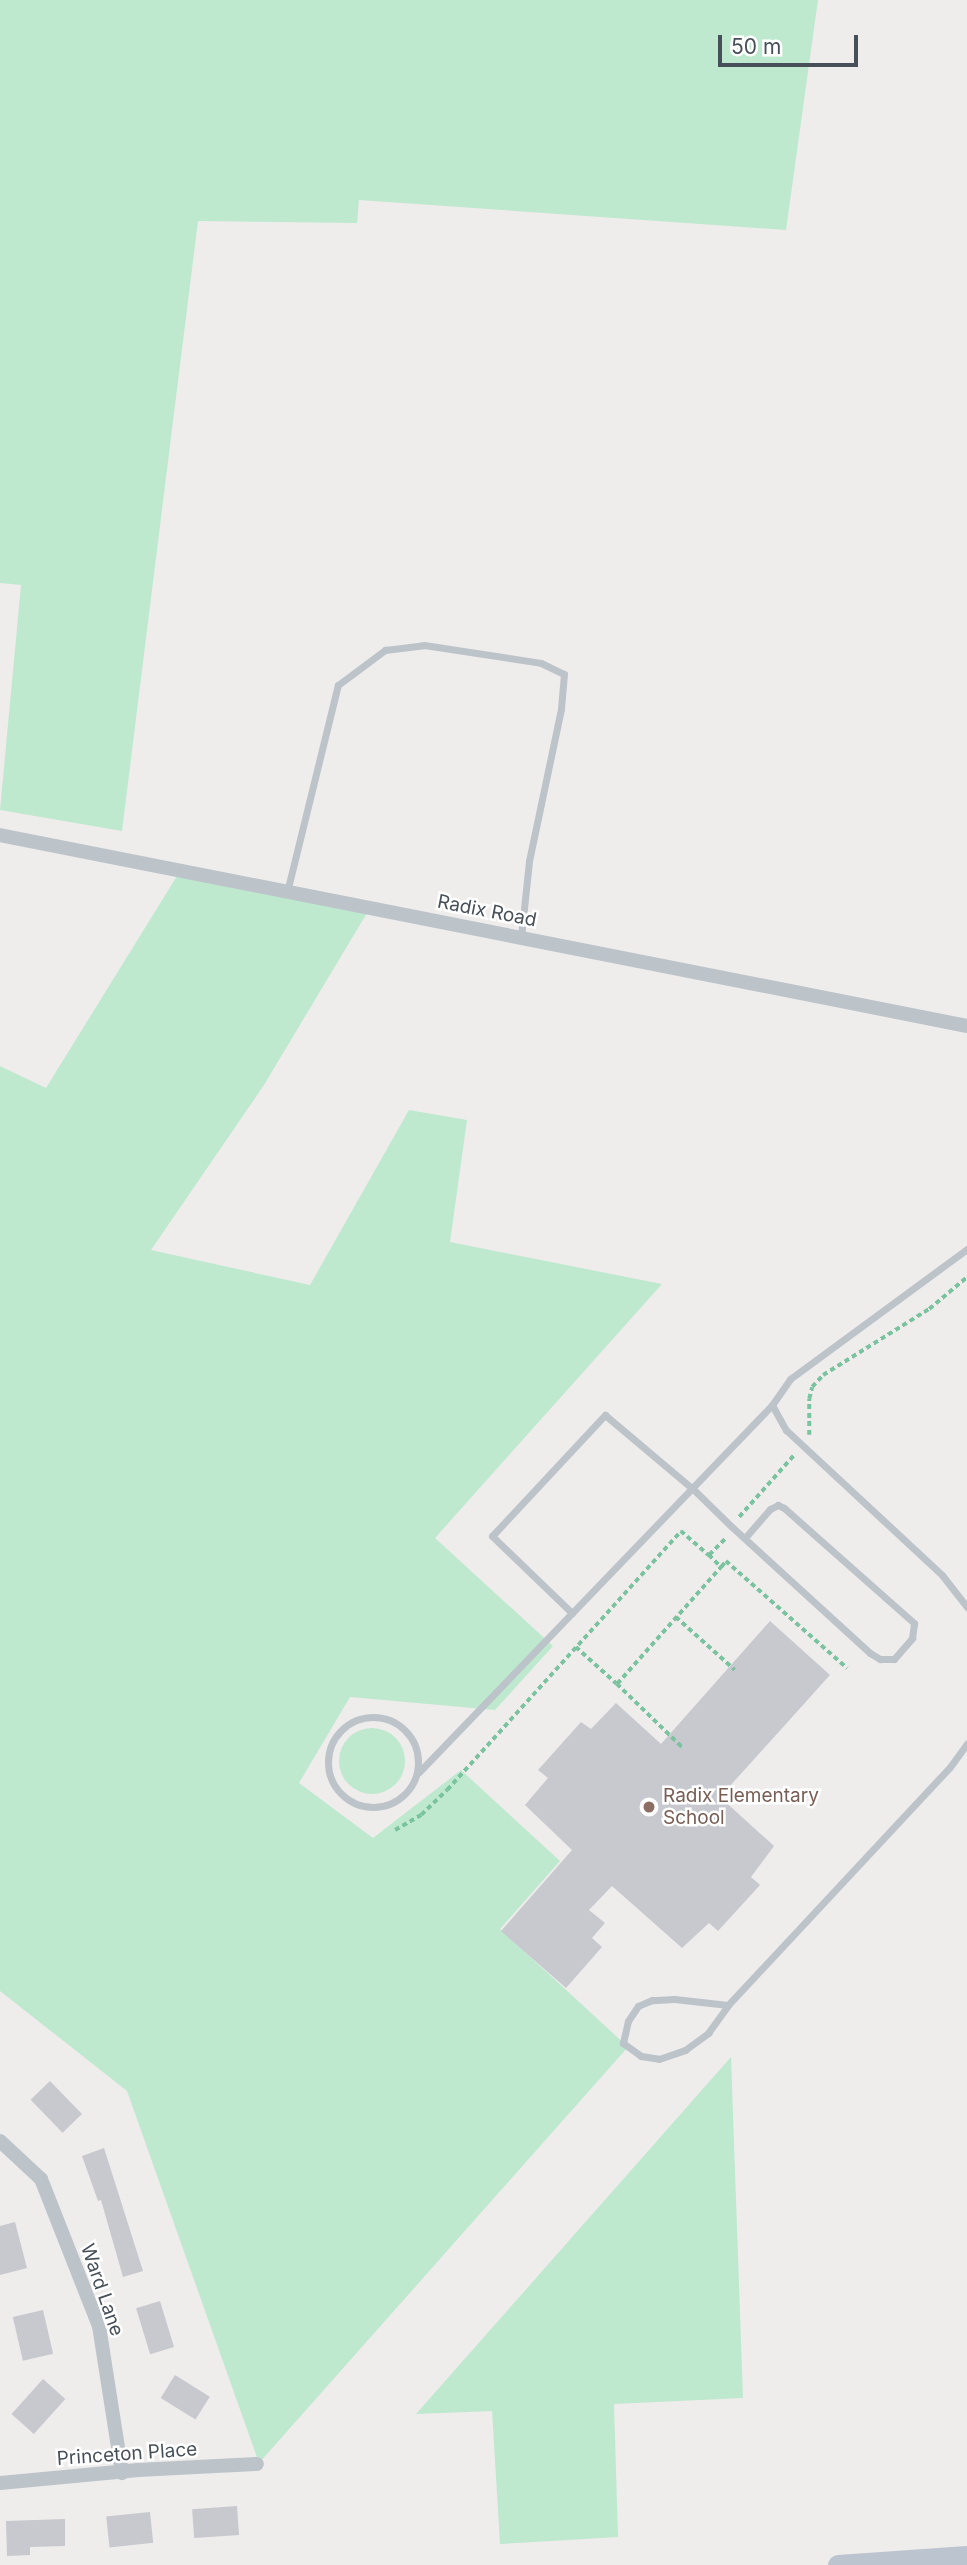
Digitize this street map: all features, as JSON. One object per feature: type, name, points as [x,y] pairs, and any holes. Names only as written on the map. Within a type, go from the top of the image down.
[{"type":"main road","points":[[838,2565],[967,2556]]},
{"type":"street","name":"Radix Road","points":[[0,835],[967,1026]]},
{"type":"street","name":"Ward Lane","points":[[0,2141],[41,2179],[99,2326],[122,2473]]},
{"type":"street","name":"Princeton Place","points":[[0,2483],[257,2464]]},
{"type":"lane","points":[[287,892],[338,685],[385,650],[424,645],[541,663],[564,674],[561,709],[529,861],[521,937]]},
{"type":"lane","points":[[419,1772],[416,1743],[399,1723],[374,1716],[348,1723],[331,1743],[327,1768],[332,1780],[338,1792],[359,1807],[386,1807],[408,1793],[419,1772],[693,1489],[772,1405],[790,1379],[967,1249]]},
{"type":"lane","points":[[772,1405],[786,1430],[942,1575],[967,1607]]},
{"type":"lane","points":[[572,1613],[492,1536],[605,1415],[693,1489],[745,1538],[880,1659],[894,1659],[912,1638],[914,1623],[784,1508],[778,1506],[770,1509],[745,1538]]},
{"type":"lane","points":[[728,2005],[674,1999],[652,2000],[638,2006],[628,2021],[623,2043],[641,2056],[659,2059],[685,2050],[708,2033],[728,2005],[950,1767],[967,1744]]},
{"type":"path","points":[[738,1518],[809,1438],[810,1394],[823,1375],[929,1309],[967,1277]]},
{"type":"path","points":[[395,1830],[411,1822],[437,1801],[681,1531],[721,1567]]},
{"type":"path","points":[[709,1555],[727,1536]]},
{"type":"path","points":[[617,1684],[726,1561],[847,1668]]},
{"type":"path","points":[[676,1617],[735,1670]]},
{"type":"path","points":[[576,1647],[684,1749]]},
{"type":"green space","points":[[0,0],[818,0],[786,230],[359,200],[357,223],[198,221],[122,831],[0,810],[21,585],[0,583]]},
{"type":"green space","points":[[177,876],[367,913],[264,1085],[151,1250],[310,1285],[409,1110],[467,1120],[450,1242],[662,1284],[435,1538],[553,1646],[495,1710],[350,1697],[299,1783],[373,1838],[461,1770],[560,1861],[500,1929],[628,2047],[259,2463],[127,2091],[0,1991],[0,1066],[46,1088]]},
{"type":"green space","points":[[372,1728],[385,1731],[395,1738],[402,1748],[405,1761],[402,1774],[395,1784],[385,1791],[372,1794],[359,1791],[349,1784],[342,1774],[339,1761],[342,1748],[349,1738],[359,1731]]},
{"type":"green space","points":[[731,2057],[743,2398],[614,2404],[618,2537],[500,2544],[492,2411],[416,2414]]},
{"type":"building","points":[[770,1621],[830,1675],[720,1797],[774,1846],[751,1877],[760,1885],[718,1931],[709,1923],[682,1948],[612,1886],[589,1910],[605,1923],[592,1938],[602,1947],[566,1988],[501,1931],[572,1850],[525,1805],[548,1778],[538,1770],[581,1722],[591,1729],[616,1703],[661,1744]]},
{"type":"building","points":[[50,2081],[82,2114],[63,2133],[31,2100]]},
{"type":"building","points":[[104,2148],[143,2271],[123,2277],[101,2200],[98,2201],[82,2156]]},
{"type":"building","points":[[15,2222],[27,2268],[0,2275],[0,2226]]},
{"type":"building","points":[[160,2301],[174,2347],[150,2354],[136,2308]]},
{"type":"building","points":[[43,2310],[53,2354],[23,2361],[13,2317]]},
{"type":"building","points":[[175,2375],[210,2397],[195,2420],[161,2398]]},
{"type":"building","points":[[43,2379],[65,2399],[34,2434],[12,2414]]},
{"type":"building","points":[[237,2506],[239,2535],[194,2538],[192,2509]]},
{"type":"building","points":[[150,2512],[153,2543],[109,2547],[106,2517]]},
{"type":"building","points":[[65,2519],[65,2546],[30,2547],[30,2555],[7,2556],[6,2521]]},
{"type":"place","name":"Radix Elementary School","points":[[649,1807]]}]
